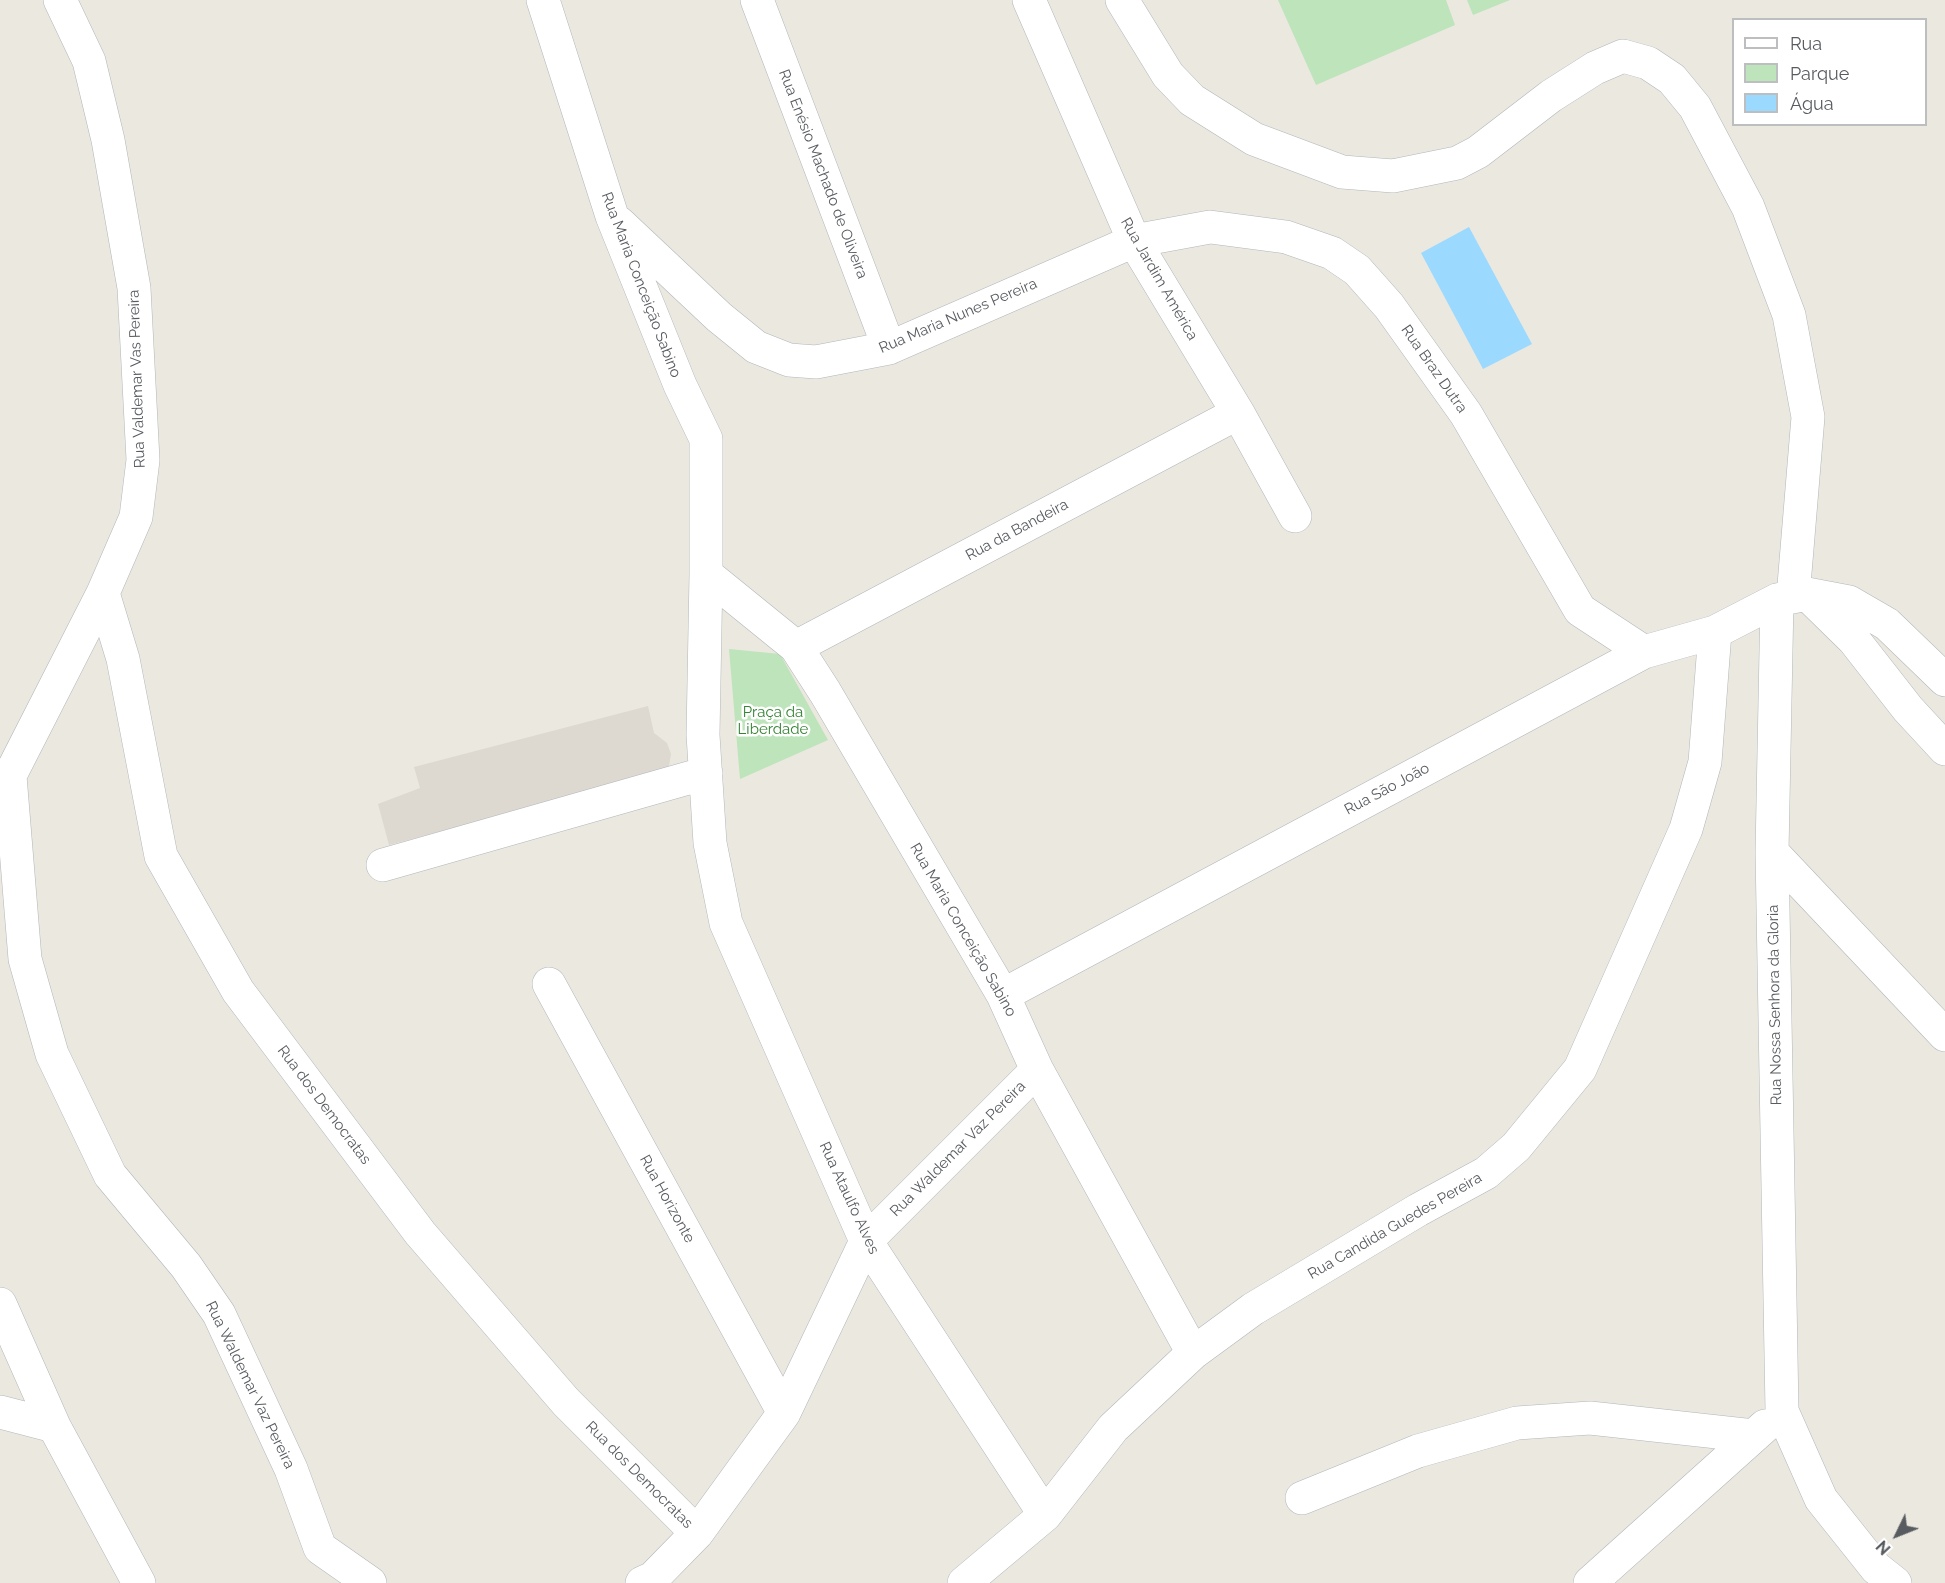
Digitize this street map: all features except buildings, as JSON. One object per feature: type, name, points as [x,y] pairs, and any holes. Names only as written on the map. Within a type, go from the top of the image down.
[{"type":"street","name":"Rua Valdemar Vas Pereira","points":[[5,785],[103,593],[136,517],[143,460],[134,288],[108,140],[89,62],[60,0]]},
{"type":"street","name":"Rua Maria Conceição Sabino","points":[[543,0],[612,216],[680,385],[706,439],[703,735],[710,843],[726,924]]},
{"type":"street","name":"Rua Enésio Machado de Oliveira","points":[[757,0],[889,348]]},
{"type":"street","name":"Rua Jardim América","points":[[1029,0],[1134,241],[1238,413],[1295,516]]},
{"type":"street","name":"Rua Nossa Senhora da Gloria","points":[[1122,0],[1168,75],[1192,100],[1254,139],[1342,172],[1393,176],[1457,163],[1478,152],[1551,96],[1595,68],[1623,56],[1648,63],[1672,79],[1695,107],[1748,207],[1789,315],[1808,417],[1772,852],[1782,1411]]},
{"type":"street","name":"Rua Maria Nunes Pereira","points":[[612,216],[719,317],[756,347],[789,360],[816,362],[889,348],[1134,241]]},
{"type":"street","name":"Rua Braz Dutra","points":[[1134,241],[1210,227],[1286,237],[1332,253],[1357,270],[1389,306],[1466,414],[1580,610],[1644,652]]},
{"type":"street","name":"Rua da Bandeira","points":[[796,647],[1238,413]]},
{"type":"street","name":"Rua Maria Conceição Sabino","points":[[706,574],[796,647],[1003,995],[1037,1070],[1193,1353]]},
{"type":"street","name":"Rua dos Democratas","points":[[103,593],[123,659],[161,856],[238,991],[420,1233],[566,1402],[697,1533]]},
{"type":"street","name":"Rua São João","points":[[1003,995],[1644,652],[1715,632],[1792,597]]},
{"type":"street","points":[[1792,597],[1849,602],[1887,624],[1945,680]]},
{"type":"street","points":[[1792,597],[1854,640],[1908,709],[1945,749]]},
{"type":"street","name":"Rua Candida Guedes Pereira","points":[[964,1583],[1045,1515],[1113,1428],[1193,1353],[1253,1309],[1418,1210],[1486,1173],[1516,1147],[1580,1069],[1686,829],[1705,762],[1715,632]]},
{"type":"street","points":[[383,865],[706,773]]},
{"type":"street","name":"Rua Waldemar Vaz Pereira","points":[[5,785],[25,959],[52,1054],[110,1175],[186,1266],[219,1314],[291,1469],[320,1548],[370,1583]]},
{"type":"street","points":[[1772,852],[1945,1035]]},
{"type":"street","name":"Rua Ataulfo Alves","points":[[726,924],[866,1241],[1045,1515]]},
{"type":"street","name":"Rua Horizonte","points":[[549,984],[784,1413]]},
{"type":"street","name":"Rua Waldemar Vaz Pereira","points":[[642,1583],[653,1578],[697,1533],[784,1413],[866,1241],[1037,1070]]},
{"type":"street","points":[[0,1304],[54,1426],[113,1540],[139,1583]]},
{"type":"street","points":[[1590,1583],[1782,1411],[1821,1499],[1876,1568],[1895,1583]]},
{"type":"street","points":[[0,1412],[54,1426]]},
{"type":"street","points":[[1302,1498],[1418,1451],[1517,1423],[1590,1418],[1754,1436]]},
{"type":"shaded area","points":[[648,706],[654,733],[667,743],[671,754],[669,766],[663,773],[389,845],[378,804],[420,788],[414,767]]},
{"type":"green space","points":[[1278,0],[1446,0],[1455,25],[1316,85]]},
{"type":"green space","points":[[1467,0],[1510,0],[1473,15]]},
{"type":"green space","name":"Praça da Liberdade","points":[[729,649],[780,654],[828,740],[740,779]]},
{"type":"water","points":[[1469,227],[1532,344],[1483,369],[1421,253]]}]
